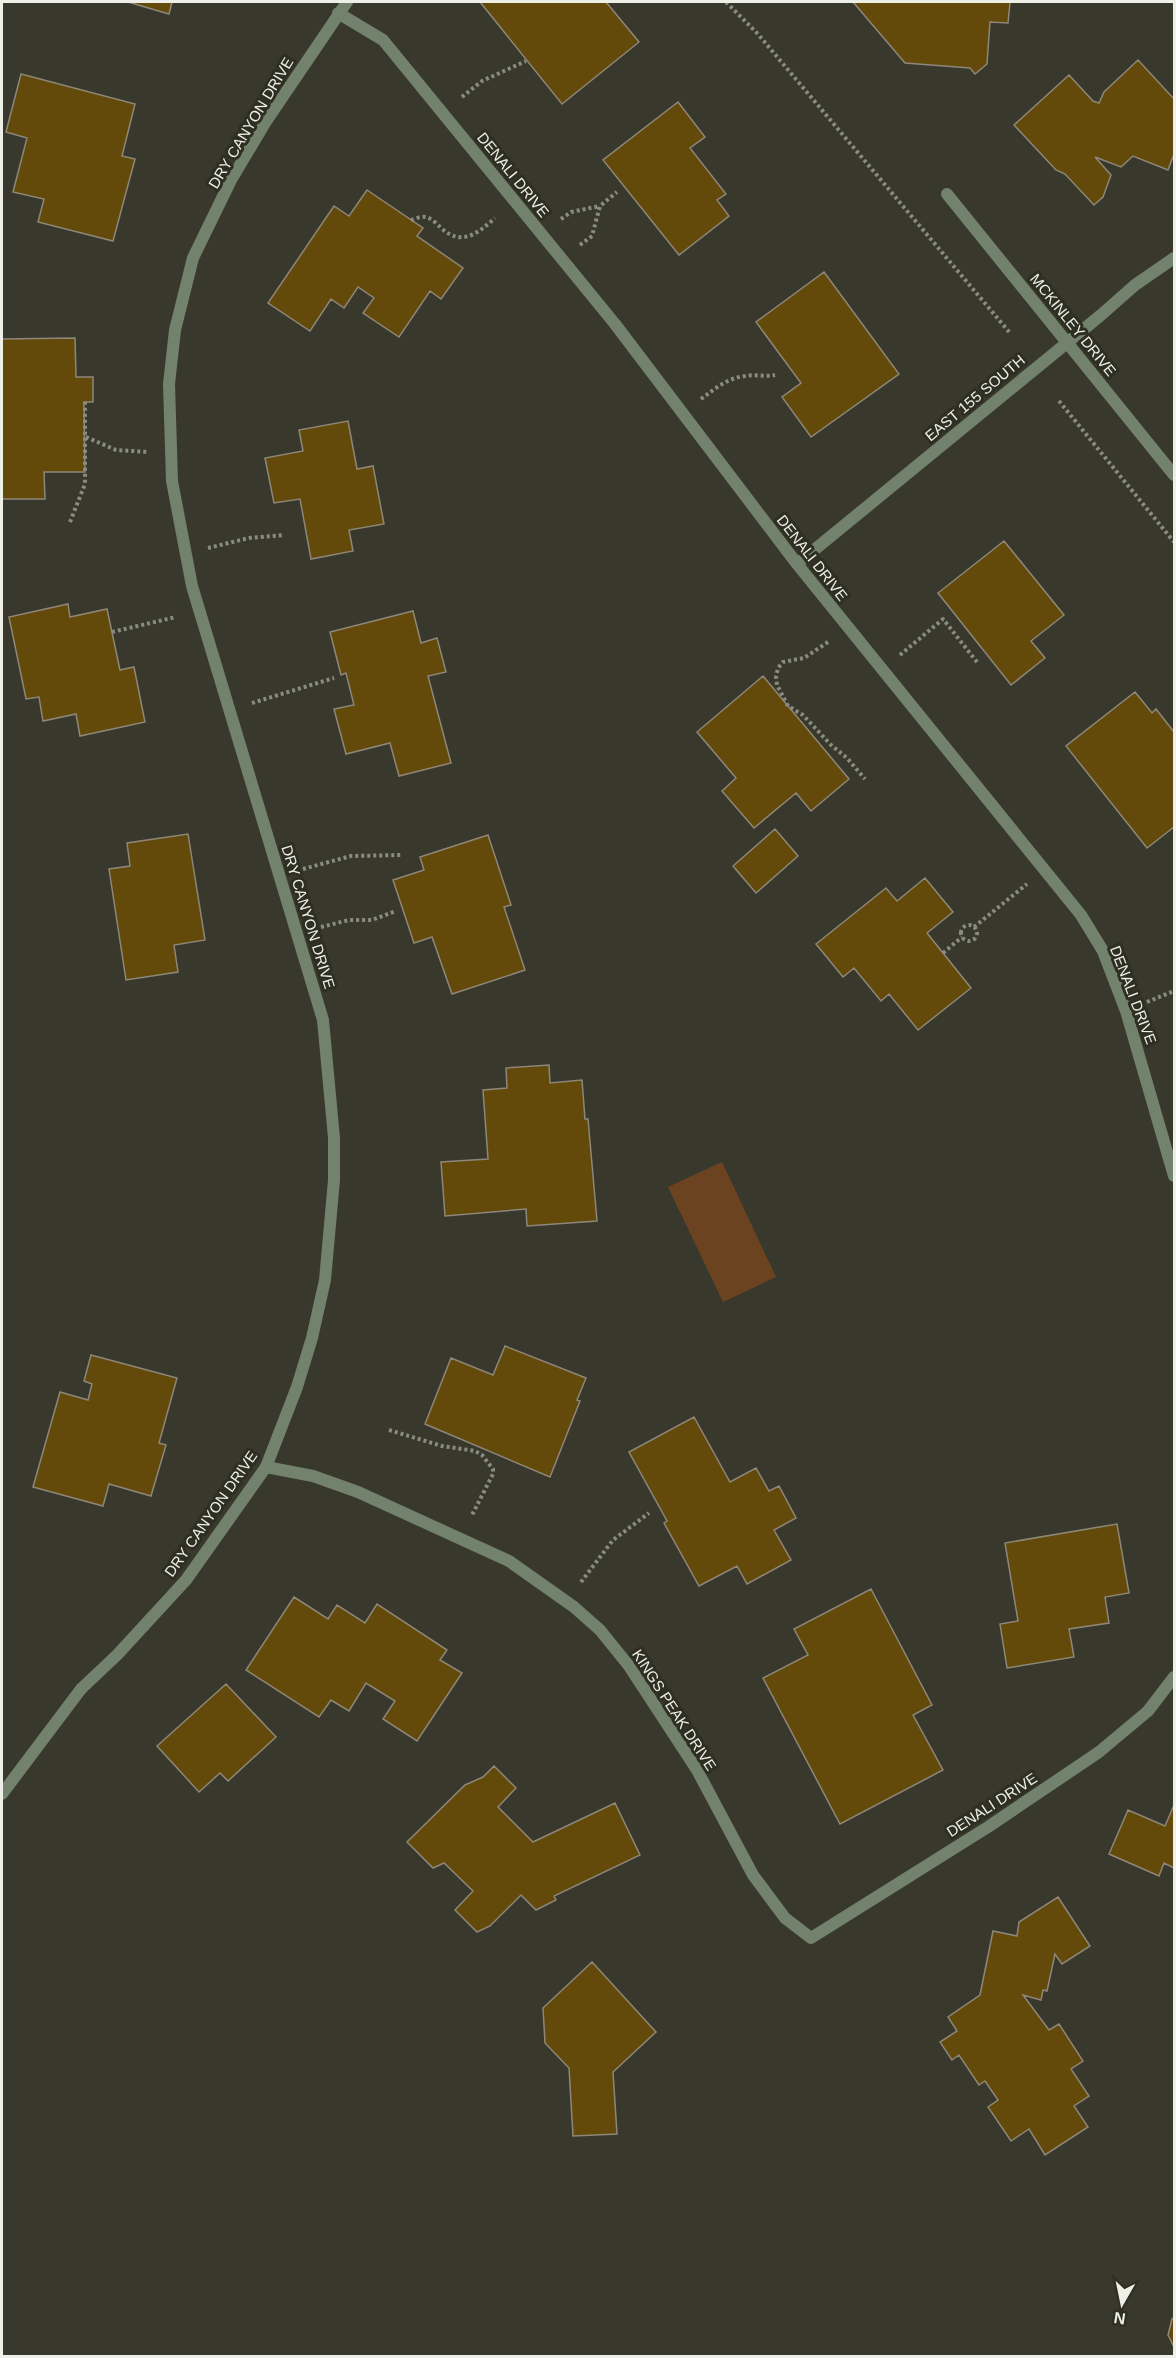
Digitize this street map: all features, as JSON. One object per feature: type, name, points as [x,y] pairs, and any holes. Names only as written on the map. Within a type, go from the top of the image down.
[{"type":"street","name":"DRY CANYON DRIVE","points":[[2,1794],[81,1689],[117,1655],[186,1580],[266,1467],[297,1387],[312,1338],[325,1280],[334,1180],[334,1138],[323,1020],[200,610],[186,554],[172,481],[169,384],[175,330],[194,258],[242,161],[347,2]]},
{"type":"street","name":"DENALI DRIVE","points":[[338,13],[383,40],[562,259],[797,564],[1081,915],[1103,951],[1135,1034],[1174,1176]]},
{"type":"street","name":"MCKINLEY DRIVE","points":[[948,194],[1174,475]]},
{"type":"street","name":"EAST 155 SOUTH","points":[[797,564],[1135,285],[1174,258]]},
{"type":"street","name":"KINGS PEAK DRIVE","points":[[266,1467],[313,1476],[358,1492],[509,1561],[567,1602],[600,1630],[629,1666],[698,1770],[753,1875],[785,1918],[811,1938]]},
{"type":"street","name":"DENALI DRIVE","points":[[811,1938],[988,1827],[1099,1752],[1148,1711],[1174,1677]]},
{"type":"path","points":[[726,2],[758,33],[1010,333]]},
{"type":"path","points":[[442,113],[482,81],[526,61]]},
{"type":"path","points":[[541,234],[571,212],[600,206],[618,192]]},
{"type":"path","points":[[411,220],[424,216],[431,219],[448,235],[464,238],[481,230],[515,202]]},
{"type":"path","points":[[562,259],[592,236],[600,206]]},
{"type":"path","points":[[683,414],[721,384],[732,379],[744,376],[775,375]]},
{"type":"path","points":[[1059,401],[1174,542]]},
{"type":"path","points":[[70,522],[85,484],[86,402]]},
{"type":"path","points":[[87,437],[116,450],[171,451]]},
{"type":"path","points":[[186,554],[249,538],[284,535]]},
{"type":"path","points":[[112,632],[200,610]]},
{"type":"path","points":[[882,670],[943,620],[977,662]]},
{"type":"path","points":[[847,627],[813,654],[783,662],[778,668],[776,677],[777,685],[788,706],[804,715],[865,779]]},
{"type":"path","points":[[230,710],[334,678]]},
{"type":"path","points":[[280,875],[351,856],[403,855]]},
{"type":"path","points":[[974,927],[1045,871]]},
{"type":"path","points":[[297,934],[349,920],[372,920],[396,911]]},
{"type":"path","points":[[968,925],[974,927],[977,931],[976,937],[972,941],[966,941],[960,932],[968,925]]},
{"type":"path","points":[[943,953],[962,937]]},
{"type":"path","points":[[388,1430],[442,1446],[475,1451],[482,1455],[493,1469],[493,1474],[461,1539]]},
{"type":"path","points":[[567,1602],[613,1540],[649,1513]]},
{"type":"shaded area","points":[[722,1162],[776,1277],[723,1302],[668,1187]]},
{"type":"building","points":[[128,2],[172,2],[169,14]]},
{"type":"building","points":[[480,2],[606,2],[639,42],[562,104]]},
{"type":"building","points":[[853,2],[1010,2],[1008,23],[990,22],[987,64],[975,74],[970,68],[905,63]]},
{"type":"building","points":[[1138,60],[1174,99],[1174,154],[1168,170],[1133,156],[1121,167],[1095,157],[1111,175],[1103,197],[1094,205],[1065,174],[1056,170],[1014,125],[1069,75],[1093,101],[1099,103],[1104,92]]},
{"type":"building","points":[[21,74],[135,104],[122,156],[135,159],[113,241],[38,222],[44,199],[13,192],[27,138],[6,132]]},
{"type":"building","points":[[678,102],[705,137],[690,148],[726,194],[717,200],[729,216],[679,255],[603,160]]},
{"type":"building","points":[[367,190],[423,228],[417,236],[463,268],[441,299],[430,291],[399,337],[363,313],[374,298],[358,287],[344,308],[331,299],[310,331],[268,303],[334,206],[349,216]]},
{"type":"building","points":[[824,272],[899,374],[811,437],[782,397],[801,383],[756,322]]},
{"type":"building","points":[[75,338],[76,377],[93,377],[93,402],[84,402],[85,472],[44,472],[45,499],[2,499],[2,339]]},
{"type":"building","points":[[348,421],[357,469],[373,466],[384,524],[349,530],[353,551],[311,559],[300,499],[274,503],[265,458],[303,451],[299,430]]},
{"type":"building","points":[[1004,541],[1064,615],[1031,641],[1045,658],[1011,685],[938,593]]},
{"type":"building","points":[[68,604],[70,617],[107,609],[120,670],[134,667],[145,722],[80,736],[76,714],[43,721],[39,697],[26,699],[9,617]]},
{"type":"building","points":[[413,611],[421,643],[437,638],[446,672],[428,676],[451,763],[399,776],[390,743],[346,754],[334,709],[354,705],[346,673],[341,675],[330,632]]},
{"type":"building","points":[[763,676],[849,779],[811,811],[796,793],[754,828],[722,791],[736,778],[697,732]]},
{"type":"building","points":[[1135,692],[1152,713],[1156,709],[1174,732],[1174,827],[1147,848],[1066,746]]},
{"type":"building","points":[[775,829],[798,856],[756,893],[733,866]]},
{"type":"building","points":[[188,834],[205,940],[174,945],[178,972],[126,980],[109,869],[130,866],[127,843]]},
{"type":"building","points":[[488,835],[511,905],[504,907],[525,970],[452,994],[432,937],[414,943],[393,880],[424,870],[420,857]]},
{"type":"building","points":[[925,878],[953,912],[927,933],[971,988],[918,1030],[889,994],[881,1001],[854,968],[843,977],[816,944],[886,888],[897,901]]},
{"type":"building","points":[[549,1065],[550,1083],[582,1080],[585,1119],[588,1119],[597,1221],[527,1226],[526,1209],[445,1216],[441,1162],[488,1159],[483,1090],[507,1088],[506,1068]]},
{"type":"building","points":[[505,1346],[586,1378],[577,1400],[580,1401],[550,1477],[425,1424],[451,1358],[493,1375]]},
{"type":"building","points":[[91,1355],[177,1378],[159,1443],[166,1445],[151,1496],[109,1484],[103,1506],[33,1487],[60,1392],[88,1400],[92,1384],[84,1381]]},
{"type":"building","points":[[694,1417],[730,1482],[756,1468],[769,1491],[779,1486],[796,1518],[774,1530],[791,1560],[747,1584],[737,1566],[699,1586],[664,1523],[667,1521],[629,1452]]},
{"type":"building","points":[[1117,1524],[1129,1593],[1105,1597],[1109,1623],[1069,1629],[1074,1657],[1007,1668],[1000,1624],[1018,1621],[1005,1543]]},
{"type":"building","points":[[871,1589],[932,1705],[913,1715],[943,1770],[840,1824],[763,1678],[808,1655],[794,1629]]},
{"type":"building","points":[[294,1597],[328,1619],[337,1605],[365,1623],[377,1604],[447,1650],[440,1660],[462,1673],[417,1741],[383,1719],[395,1701],[366,1683],[349,1711],[331,1700],[319,1717],[246,1670]]},
{"type":"building","points":[[226,1684],[276,1737],[228,1781],[220,1773],[199,1792],[157,1746]]},
{"type":"building","points":[[494,1766],[516,1788],[498,1807],[533,1842],[615,1803],[640,1855],[554,1896],[556,1900],[536,1910],[521,1895],[490,1926],[477,1932],[455,1910],[473,1891],[444,1863],[433,1868],[407,1842],[465,1785],[483,1777]]},
{"type":"building","points":[[1174,1805],[1174,1868],[1164,1863],[1159,1876],[1109,1854],[1128,1810],[1165,1826]]},
{"type":"building","points":[[1058,1897],[1090,1946],[1062,1964],[1055,1954],[1047,1991],[1043,1990],[1041,2000],[1023,1995],[1049,2030],[1059,2024],[1083,2061],[1071,2069],[1089,2096],[1074,2106],[1088,2127],[1045,2155],[1029,2129],[1011,2141],[988,2107],[998,2100],[985,2081],[979,2085],[959,2055],[952,2060],[940,2042],[957,2031],[948,2017],[980,1995],[993,1931],[1017,1936],[1019,1922]]},
{"type":"building","points":[[592,1962],[656,2032],[613,2072],[617,2134],[573,2136],[569,2068],[545,2043],[543,2008]]},
{"type":"building","points":[[1174,2317],[1174,2347],[1168,2335]]}]
